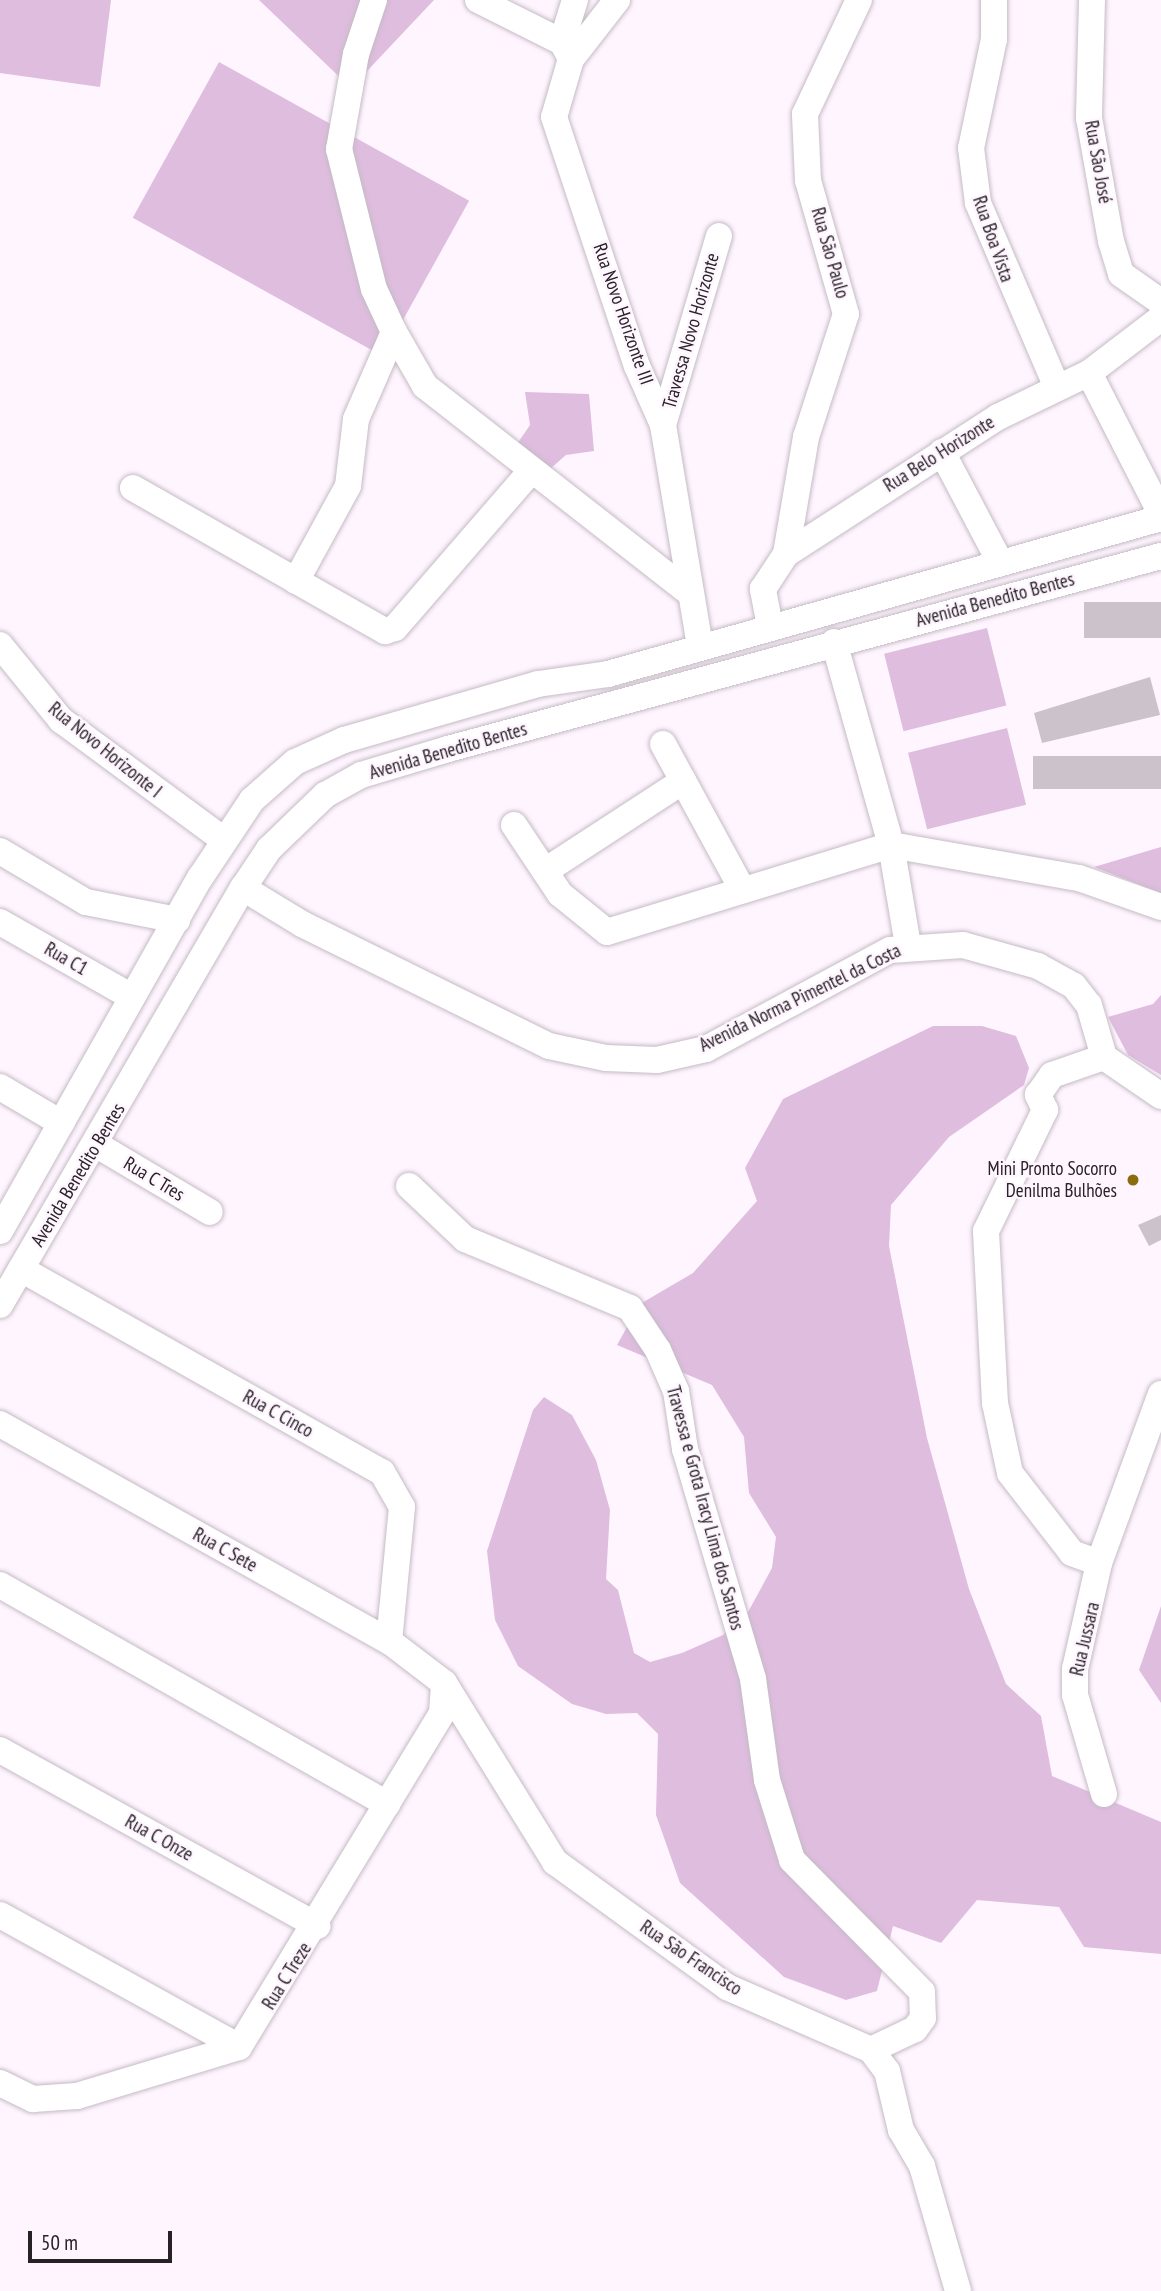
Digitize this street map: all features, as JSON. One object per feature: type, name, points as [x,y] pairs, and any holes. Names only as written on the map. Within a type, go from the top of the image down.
[{"type":"street","points":[[374,0],[356,54],[339,149],[374,289],[394,332],[425,386],[685,589]]},
{"type":"street","points":[[478,0],[567,51],[575,0]]},
{"type":"street","name":"Rua Novo Horizonte III","points":[[618,0],[567,51],[556,99],[558,136],[663,425],[685,589],[699,647]]},
{"type":"street","name":"Rua São Paulo","points":[[786,554],[806,438],[846,314],[806,170],[805,114],[859,0]]},
{"type":"street","name":"Rua Boa Vista","points":[[993,0],[994,39],[971,148],[978,203],[1021,315],[1057,387]]},
{"type":"street","name":"Rua São José","points":[[1092,0],[1089,118],[1111,241],[1121,274],[1161,302]]},
{"type":"street","name":"Travessa Novo Horizonte","points":[[663,425],[719,236]]},
{"type":"street","name":"Rua Belo Horizonte","points":[[770,625],[763,589],[786,554],[942,452],[1057,387],[1089,373],[1161,318]]},
{"type":"street","points":[[296,581],[348,486],[356,419],[394,332]]},
{"type":"street","points":[[1089,373],[1161,516]]},
{"type":"street","points":[[942,452],[999,560]]},
{"type":"street","points":[[133,488],[390,631],[531,471]]},
{"type":"street","name":"Avenida Benedito Bentes","points":[[0,1231],[224,840],[252,800],[295,762],[344,740],[538,684],[608,674],[770,625],[1161,516]]},
{"type":"street","name":"Avenida Benedito Bentes","points":[[0,1305],[97,1146],[243,888],[302,813],[361,775],[834,642],[1161,556]]},
{"type":"street","points":[[834,642],[891,845],[908,945]]},
{"type":"street","name":"Rua Novo Horizonte I","points":[[0,645],[61,720],[224,840]]},
{"type":"street","points":[[608,674],[617,705]]},
{"type":"street","points":[[663,744],[742,889]]},
{"type":"street","points":[[545,871],[683,781]]},
{"type":"street","points":[[514,825],[545,871],[587,922],[607,932],[645,926],[742,889],[891,845],[1079,878],[1161,907]]},
{"type":"street","points":[[0,851],[86,902],[177,920]]},
{"type":"street","name":"Avenida Norma Pimentel da Costa","points":[[243,888],[302,924],[549,1046],[606,1058],[657,1060],[706,1049],[908,945],[963,945],[1006,956],[1074,986],[1089,1005],[1104,1057]]},
{"type":"street","name":"Rua C1","points":[[0,922],[132,997]]},
{"type":"street","points":[[102,1050],[141,1070]]},
{"type":"street","points":[[1099,1563],[1072,1553],[1010,1473],[995,1402],[985,1231],[1045,1110],[1038,1095],[1052,1075],[1104,1057],[1161,1096]]},
{"type":"street","points":[[0,1087],[61,1123]]},
{"type":"street","name":"Rua C Tres","points":[[97,1146],[210,1212]]},
{"type":"street","name":"Travessa e Grota Iracy Lima dos Santos","points":[[409,1186],[465,1239],[630,1308],[676,1391],[685,1449],[753,1679],[767,1780],[792,1860],[922,1992],[923,2018],[915,2029],[871,2050]]},
{"type":"street","name":"Rua C Cinco","points":[[21,1269],[382,1472],[402,1507],[389,1641]]},
{"type":"street","name":"Rua Jussara","points":[[1104,1794],[1075,1695],[1099,1563],[1161,1394]]},
{"type":"street","name":"Rua C Sete","points":[[0,1424],[389,1641],[444,1683]]},
{"type":"street","points":[[0,1585],[387,1804]]},
{"type":"street","name":"Rua C Treze","points":[[239,2047],[317,1926],[442,1713],[444,1683]]},
{"type":"street","name":"Rua São Francisco","points":[[444,1683],[555,1861],[727,1987],[871,2050]]},
{"type":"street","name":"Rua C Onze","points":[[0,1750],[317,1926]]},
{"type":"street","points":[[0,1915],[239,2047]]},
{"type":"street","points":[[0,2083],[33,2099],[77,2096],[239,2047]]},
{"type":"street","points":[[871,2050],[887,2071],[901,2130],[922,2166],[958,2291]]},
{"type":"shaded area","points":[[0,0],[111,0],[100,87],[0,73]]},
{"type":"shaded area","points":[[259,0],[434,0],[351,88]]},
{"type":"shaded area","points":[[219,62],[469,201],[383,356],[133,218]]},
{"type":"shaded area","points":[[525,392],[589,394],[594,451],[566,455],[550,469],[517,444],[530,425]]},
{"type":"shaded area","points":[[987,628],[1006,706],[904,731],[884,654]]},
{"type":"shaded area","points":[[1007,728],[1026,805],[927,829],[908,753]]},
{"type":"shaded area","points":[[1161,847],[1161,893],[1094,867]]},
{"type":"shaded area","points":[[1161,995],[1161,1075],[1128,1055],[1108,1017],[1153,1004]]},
{"type":"shaded area","points":[[933,1026],[982,1026],[1016,1036],[1029,1068],[1024,1085],[949,1137],[891,1205],[889,1246],[927,1438],[969,1589],[1006,1684],[1041,1716],[1052,1776],[1161,1822],[1161,1954],[1084,1947],[1059,1907],[977,1900],[941,1943],[893,1926],[877,1991],[846,2000],[784,1977],[680,1883],[656,1815],[658,1734],[637,1713],[606,1714],[572,1704],[518,1666],[495,1620],[487,1551],[533,1410],[544,1397],[572,1415],[596,1460],[610,1510],[606,1579],[618,1590],[634,1653],[650,1662],[682,1653],[723,1635],[748,1612],[772,1568],[776,1537],[749,1493],[744,1437],[712,1385],[617,1345],[640,1304],[693,1273],[757,1201],[745,1168],[783,1099]]},
{"type":"shaded area","points":[[1161,1606],[1161,1703],[1139,1670]]},
{"type":"building","points":[[1084,602],[1161,602],[1161,638],[1084,638]]},
{"type":"building","points":[[1150,677],[1160,715],[1042,743],[1034,713]]},
{"type":"building","points":[[1033,756],[1161,756],[1161,789],[1033,789]]},
{"type":"building","points":[[1161,1215],[1161,1240],[1149,1246],[1138,1225]]},
{"type":"place","name":"Mini Pronto Socorro Denilma Bulhões","points":[[1133,1180]]}]
